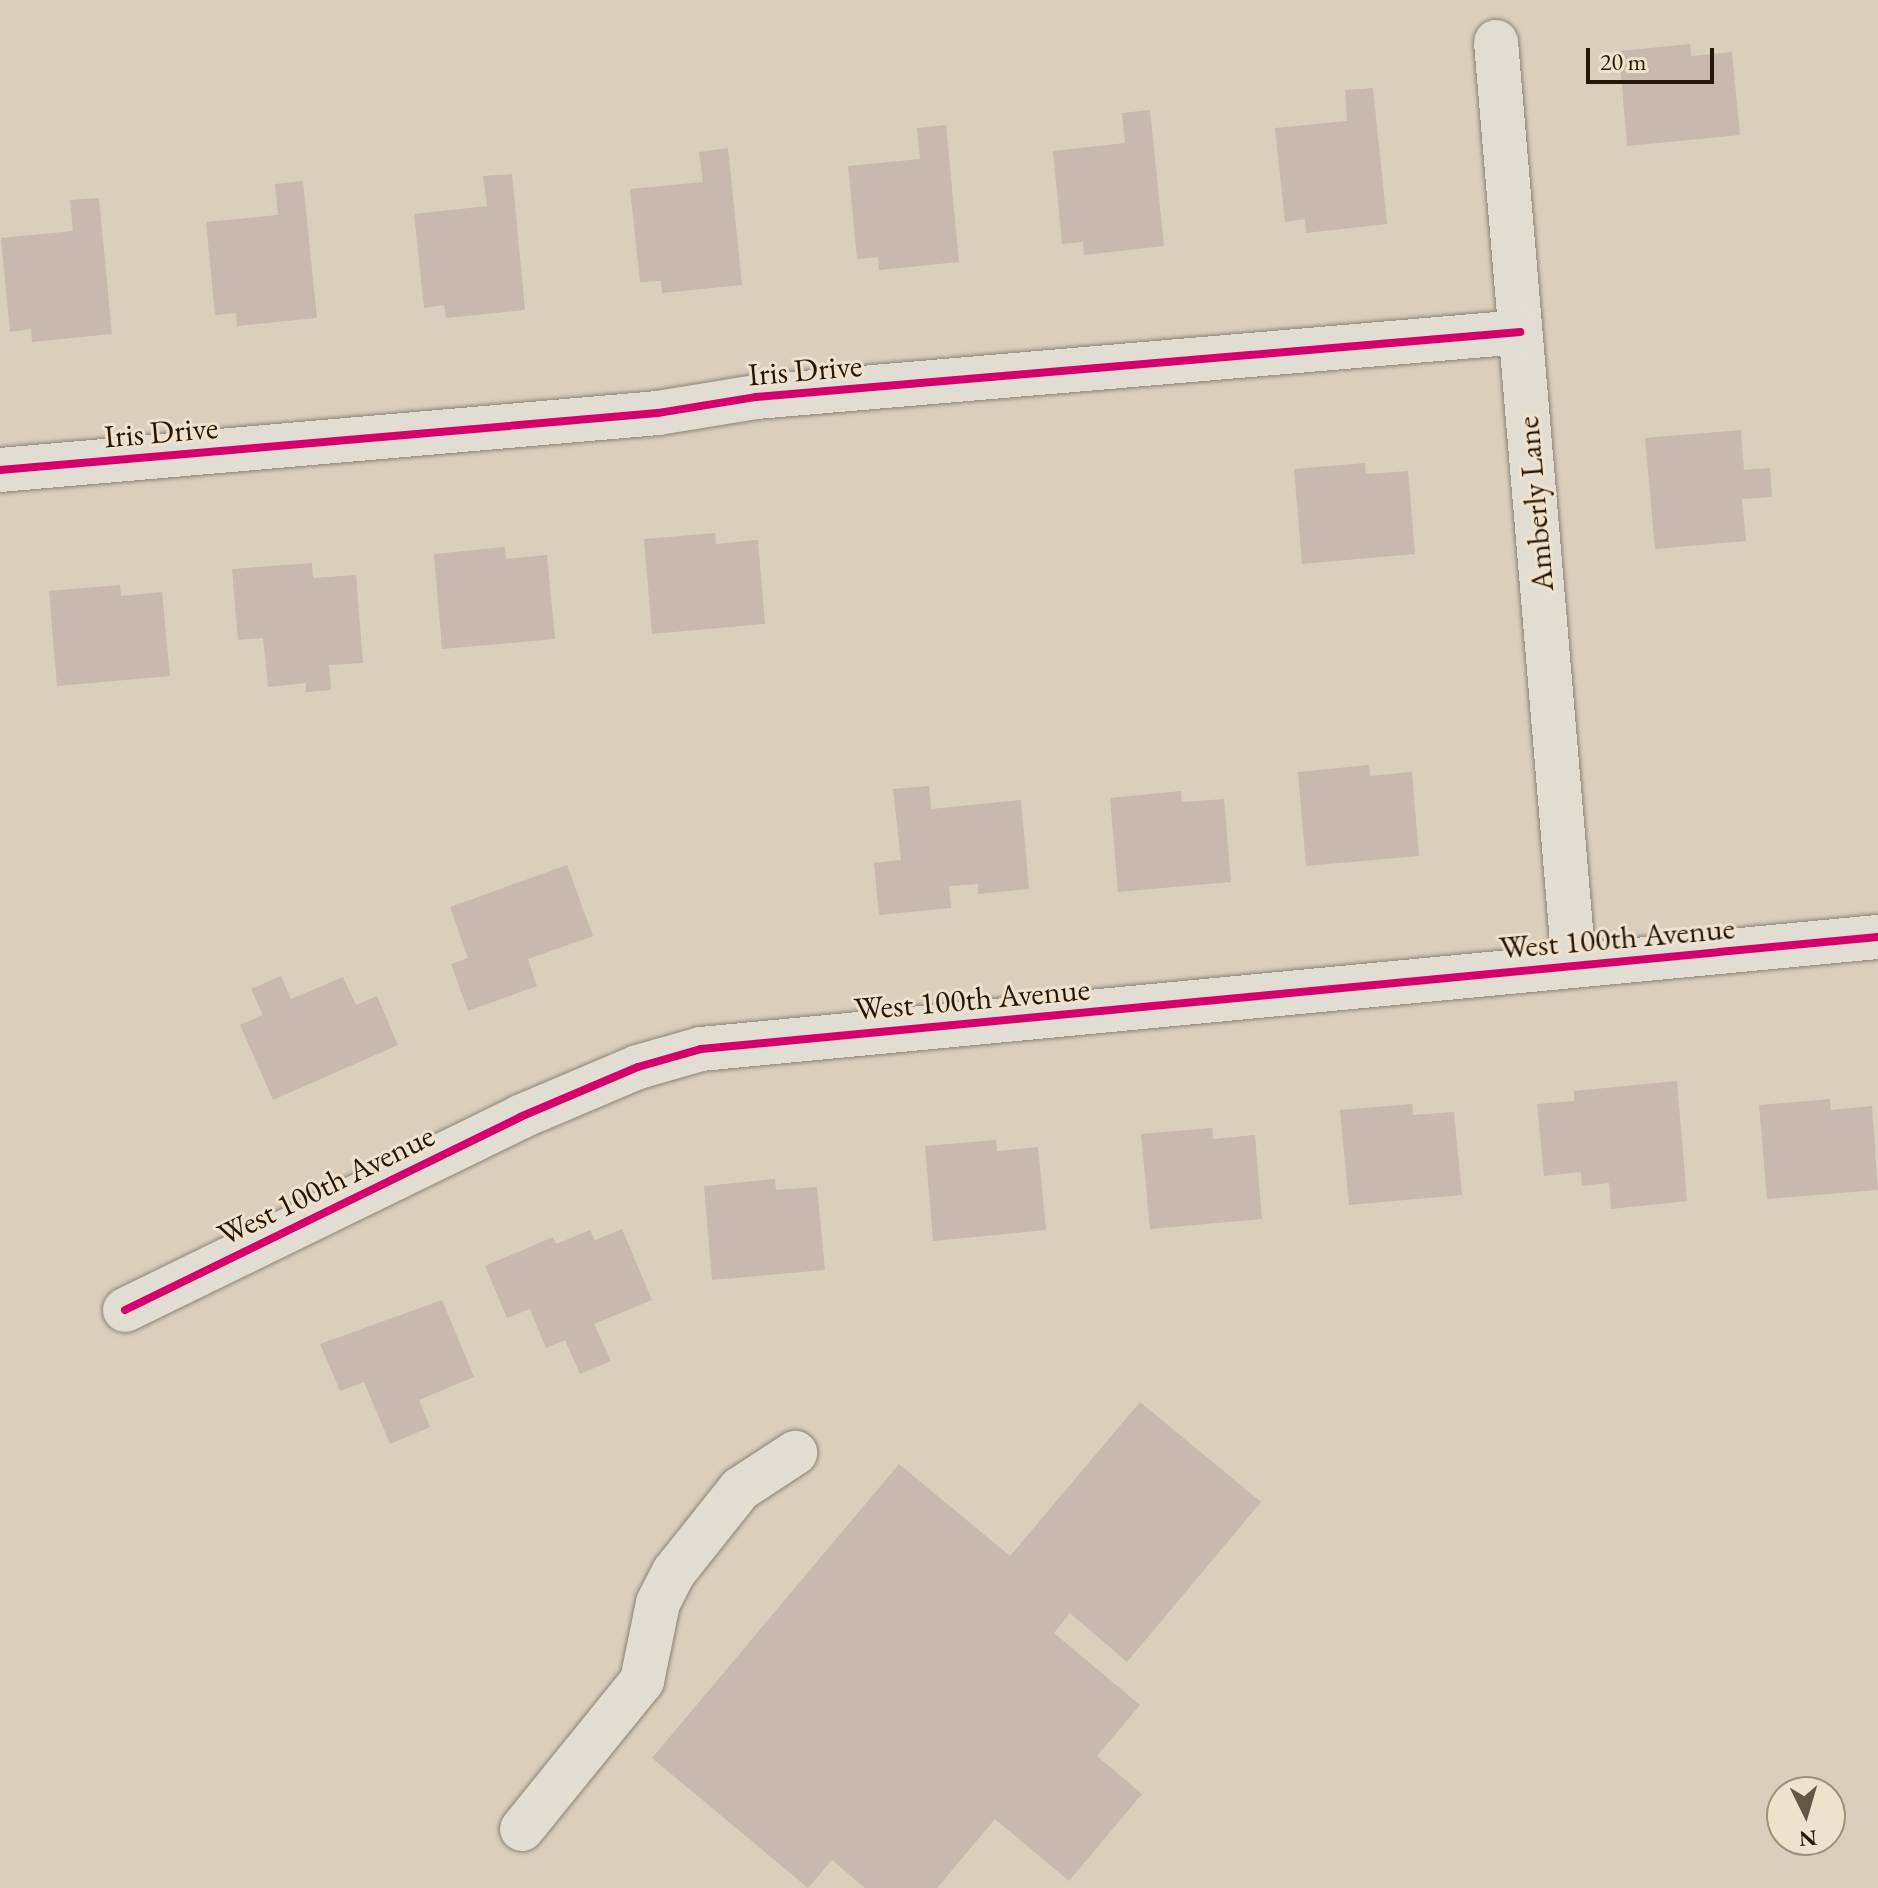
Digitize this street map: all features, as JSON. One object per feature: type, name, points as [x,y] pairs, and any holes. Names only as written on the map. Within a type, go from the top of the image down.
[{"type":"street","name":"Amberly Lane","points":[[1496,42],[1574,966]]},
{"type":"street","name":"Iris Drive","points":[[0,470],[658,413],[756,397],[1520,332]]},
{"type":"street","name":"West 100th Avenue","points":[[125,1310],[520,1117],[638,1067],[701,1049],[1878,937]]},
{"type":"street","points":[[522,1829],[642,1681],[658,1603],[674,1572],[740,1489],[795,1453]]},
{"type":"building","points":[[1690,44],[1691,56],[1732,52],[1740,135],[1627,146],[1619,51]]},
{"type":"building","points":[[1373,88],[1387,224],[1306,233],[1305,219],[1285,222],[1275,128],[1347,121],[1345,90]]},
{"type":"building","points":[[1150,110],[1164,246],[1084,255],[1083,242],[1062,244],[1053,151],[1125,143],[1122,113]]},
{"type":"building","points":[[946,125],[959,262],[879,270],[878,257],[857,259],[848,166],[920,159],[917,128]]},
{"type":"building","points":[[728,148],[742,285],[662,293],[661,281],[640,282],[630,189],[703,182],[699,152]]},
{"type":"building","points":[[512,174],[525,310],[446,318],[444,305],[424,308],[414,214],[487,206],[483,176]]},
{"type":"building","points":[[303,181],[317,318],[237,326],[236,313],[215,315],[206,222],[278,215],[275,184]]},
{"type":"building","points":[[99,198],[112,334],[32,342],[31,329],[10,332],[1,238],[73,231],[70,200]]},
{"type":"building","points":[[1741,430],[1744,470],[1770,468],[1772,497],[1742,499],[1746,541],[1655,549],[1645,438]]},
{"type":"building","points":[[1365,463],[1366,474],[1408,471],[1415,554],[1302,564],[1294,469]]},
{"type":"building","points":[[715,533],[716,544],[758,540],[765,624],[652,634],[644,539]]},
{"type":"building","points":[[505,547],[506,559],[547,555],[555,639],[442,649],[434,554]]},
{"type":"building","points":[[312,563],[313,578],[356,575],[363,663],[329,665],[331,690],[306,692],[306,683],[268,687],[263,638],[238,640],[232,569]]},
{"type":"building","points":[[120,585],[121,596],[162,592],[170,676],[57,686],[49,591]]},
{"type":"building","points":[[1369,765],[1370,776],[1412,772],[1419,856],[1306,866],[1298,772]]},
{"type":"building","points":[[929,786],[931,809],[1021,800],[1029,889],[978,894],[978,884],[949,886],[951,908],[879,915],[874,863],[901,860],[893,789]]},
{"type":"building","points":[[1181,791],[1182,802],[1224,799],[1231,882],[1118,892],[1110,798]]},
{"type":"building","points":[[567,865],[593,936],[528,959],[537,986],[468,1011],[451,964],[468,958],[450,907]]},
{"type":"building","points":[[281,976],[291,999],[343,977],[356,1005],[377,996],[398,1045],[273,1100],[240,1025],[263,1015],[251,989]]},
{"type":"building","points":[[1677,1081],[1687,1201],[1611,1209],[1609,1183],[1582,1186],[1581,1172],[1544,1176],[1537,1104],[1574,1101],[1574,1091]]},
{"type":"building","points":[[1830,1099],[1831,1110],[1872,1106],[1878,1190],[1767,1199],[1759,1105]]},
{"type":"building","points":[[1412,1104],[1413,1115],[1454,1112],[1462,1195],[1349,1205],[1340,1110]]},
{"type":"building","points":[[1212,1128],[1213,1139],[1255,1135],[1262,1219],[1150,1229],[1141,1134]]},
{"type":"building","points":[[996,1140],[997,1151],[1038,1147],[1046,1230],[933,1241],[925,1146]]},
{"type":"building","points":[[775,1179],[776,1190],[817,1187],[825,1270],[712,1280],[704,1186]]},
{"type":"building","points":[[622,1229],[652,1300],[594,1324],[611,1361],[580,1374],[565,1340],[546,1348],[530,1309],[507,1318],[485,1266],[553,1237],[556,1244],[590,1230],[595,1240]]},
{"type":"building","points":[[442,1300],[474,1377],[419,1400],[430,1427],[390,1444],[364,1382],[340,1391],[320,1344]]},
{"type":"building","points":[[1140,1402],[1261,1502],[1127,1662],[1070,1613],[1054,1633],[1140,1705],[1097,1756],[1142,1794],[1069,1881],[995,1819],[937,1888],[865,1888],[832,1860],[808,1888],[652,1758],[899,1464],[1010,1556]]},
{"type":"cycle path","points":[[0,470],[658,413],[756,397],[1520,332]]},
{"type":"cycle path","points":[[125,1310],[520,1117],[638,1067],[701,1049],[1878,937]]}]
